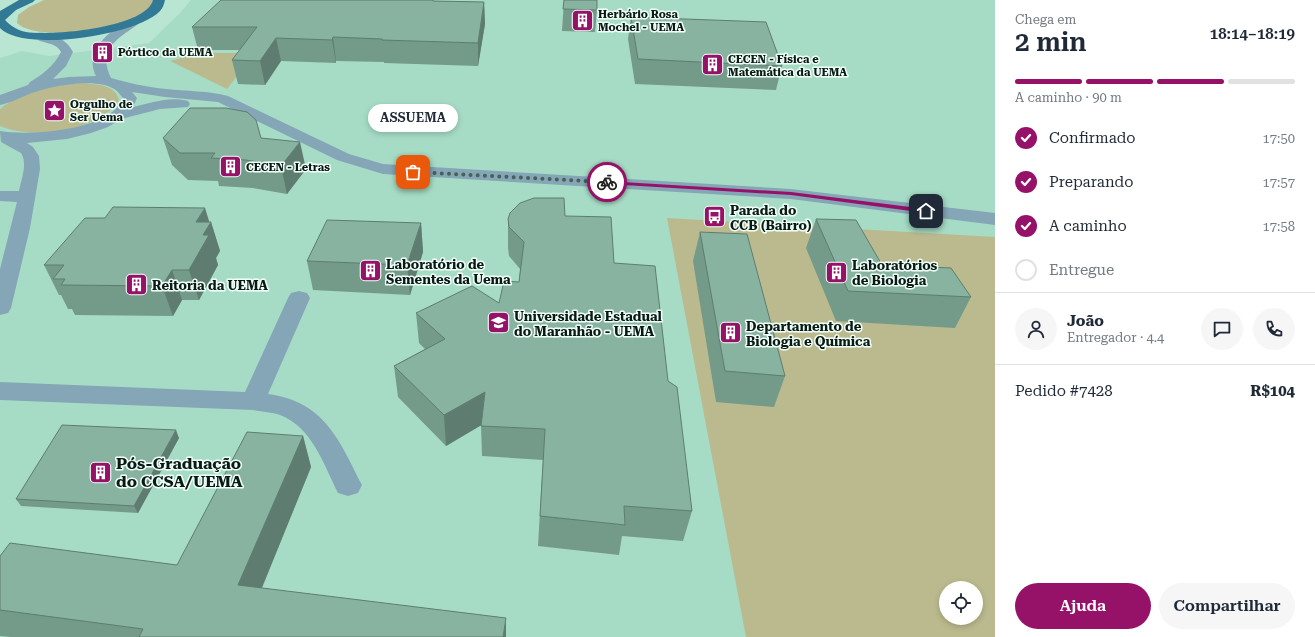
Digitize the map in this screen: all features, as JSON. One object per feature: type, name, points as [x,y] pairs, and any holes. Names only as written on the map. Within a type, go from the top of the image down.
[{"type":"main road","points":[[0,2],[21,0]]},
{"type":"main road","points":[[22,35],[9,31],[3,27],[0,20],[5,12],[12,7],[29,0]]},
{"type":"main road","points":[[0,36],[72,36],[90,33],[133,22],[148,15],[158,4],[170,0]]},
{"type":"street","points":[[105,81],[97,65],[98,56],[110,39],[133,22]]},
{"type":"street","points":[[0,101],[46,79],[54,72],[65,58],[67,52],[62,44],[39,36]]},
{"type":"street","points":[[20,92],[42,85],[64,81],[86,80],[105,81],[164,93],[214,97],[223,99],[254,113],[343,157],[383,169],[791,194],[995,220]]},
{"type":"street","points":[[116,116],[126,107],[130,98],[127,91],[119,85]]},
{"type":"street","points":[[2,137],[25,139],[74,133],[97,125],[116,116],[141,109],[178,104],[213,106],[254,113]]},
{"type":"street","points":[[32,169],[43,157],[74,133]]},
{"type":"street","points":[[0,308],[21,228],[32,169],[31,156],[26,150],[18,144],[2,137]]},
{"type":"street","points":[[0,196],[27,197]]},
{"type":"street","points":[[253,401],[299,298]]},
{"type":"street","points":[[0,391],[253,401],[285,406],[305,415],[319,429],[348,485]]},
{"type":"shaded area","points":[[44,0],[153,0],[154,2],[144,14],[133,19],[117,24],[80,31],[60,33],[42,32],[28,29],[17,23],[18,15],[29,7]]},
{"type":"shaded area","name":"Universidade Estadual do Maranhão - UEMA","points":[[191,0],[995,0],[995,637],[0,637],[0,58],[22,51],[49,56],[149,43],[180,13]]},
{"type":"shaded area","points":[[199,53],[241,53],[248,62],[227,89],[170,61]]},
{"type":"shaded area","points":[[84,83],[110,88],[117,95],[119,100],[110,111],[97,119],[81,126],[64,130],[29,132],[13,130],[0,126],[0,109],[19,97],[51,87]]},
{"type":"shaded area","points":[[667,218],[995,237],[995,637],[746,637]]},
{"type":"building","points":[[221,0],[433,0],[484,2],[478,43],[333,37],[332,40],[276,38],[260,61],[232,60],[257,27],[192,27]]},
{"type":"building","points":[[564,0],[597,0],[597,10],[563,9]]},
{"type":"building","points":[[631,17],[766,22],[782,66],[638,59]]},
{"type":"building","points":[[190,108],[226,108],[247,112],[256,120],[261,138],[300,142],[281,166],[246,160],[211,158],[215,153],[180,153],[163,138]]},
{"type":"building","points":[[534,198],[564,198],[565,216],[611,217],[614,263],[655,266],[668,381],[677,387],[692,511],[624,506],[625,525],[540,516],[545,429],[481,426],[485,392],[444,415],[394,366],[445,339],[416,313],[472,286],[499,303],[504,281],[519,282],[524,242],[509,227],[508,219],[510,213],[520,203]]},
{"type":"building","points":[[113,207],[205,208],[196,222],[211,222],[203,235],[209,235],[189,270],[172,270],[162,286],[61,285],[65,279],[53,279],[64,265],[44,265],[85,218],[105,218]]},
{"type":"building","points":[[816,219],[856,220],[882,265],[951,268],[971,297],[848,291]]},
{"type":"building","points":[[327,220],[421,223],[407,265],[307,261]]},
{"type":"building","points":[[700,232],[747,234],[785,376],[725,371]]},
{"type":"building","name":"Pós-Graduação do CCSA/UEMA","points":[[62,425],[176,430],[134,506],[16,499]]},
{"type":"building","points":[[247,432],[303,436],[238,585],[506,618],[503,637],[139,637],[143,629],[0,610],[0,556],[10,543],[177,565]]},
{"type":"way so far","points":[[413,172],[607,182]]},
{"type":"place","name":"Herbário Rosa Mochel - UEMA","points":[[583,20]]},
{"type":"place","name":"Pórtico da UEMA","points":[[103,52]]},
{"type":"place","name":"CECEN - Física e Matemática da UEMA","points":[[713,65]]},
{"type":"place","name":"Orgulho de Ser Uema","points":[[55,110]]},
{"type":"place","name":"CECEN - Letras","points":[[231,167]]},
{"type":"place","name":"ASSUEMA","points":[[413,172]]},
{"type":"place","name":"Parada do CCB (Bairro)","points":[[715,217]]},
{"type":"place","name":"Laboratório de Sementes da Uema","points":[[370,271]]},
{"type":"place","name":"Laboratórios de Biologia","points":[[837,272]]},
{"type":"place","name":"Reitoria da UEMA","points":[[137,285]]},
{"type":"place","name":"Universidade Estadual do Maranhão - UEMA","points":[[498,323]]},
{"type":"place","name":"Departamento de Biologia e Química","points":[[731,333]]},
{"type":"place","name":"Pós-Graduação do CCSA/UEMA","points":[[101,472]]},
{"type":"route","points":[[607,182],[791,194],[926,211]]}]
